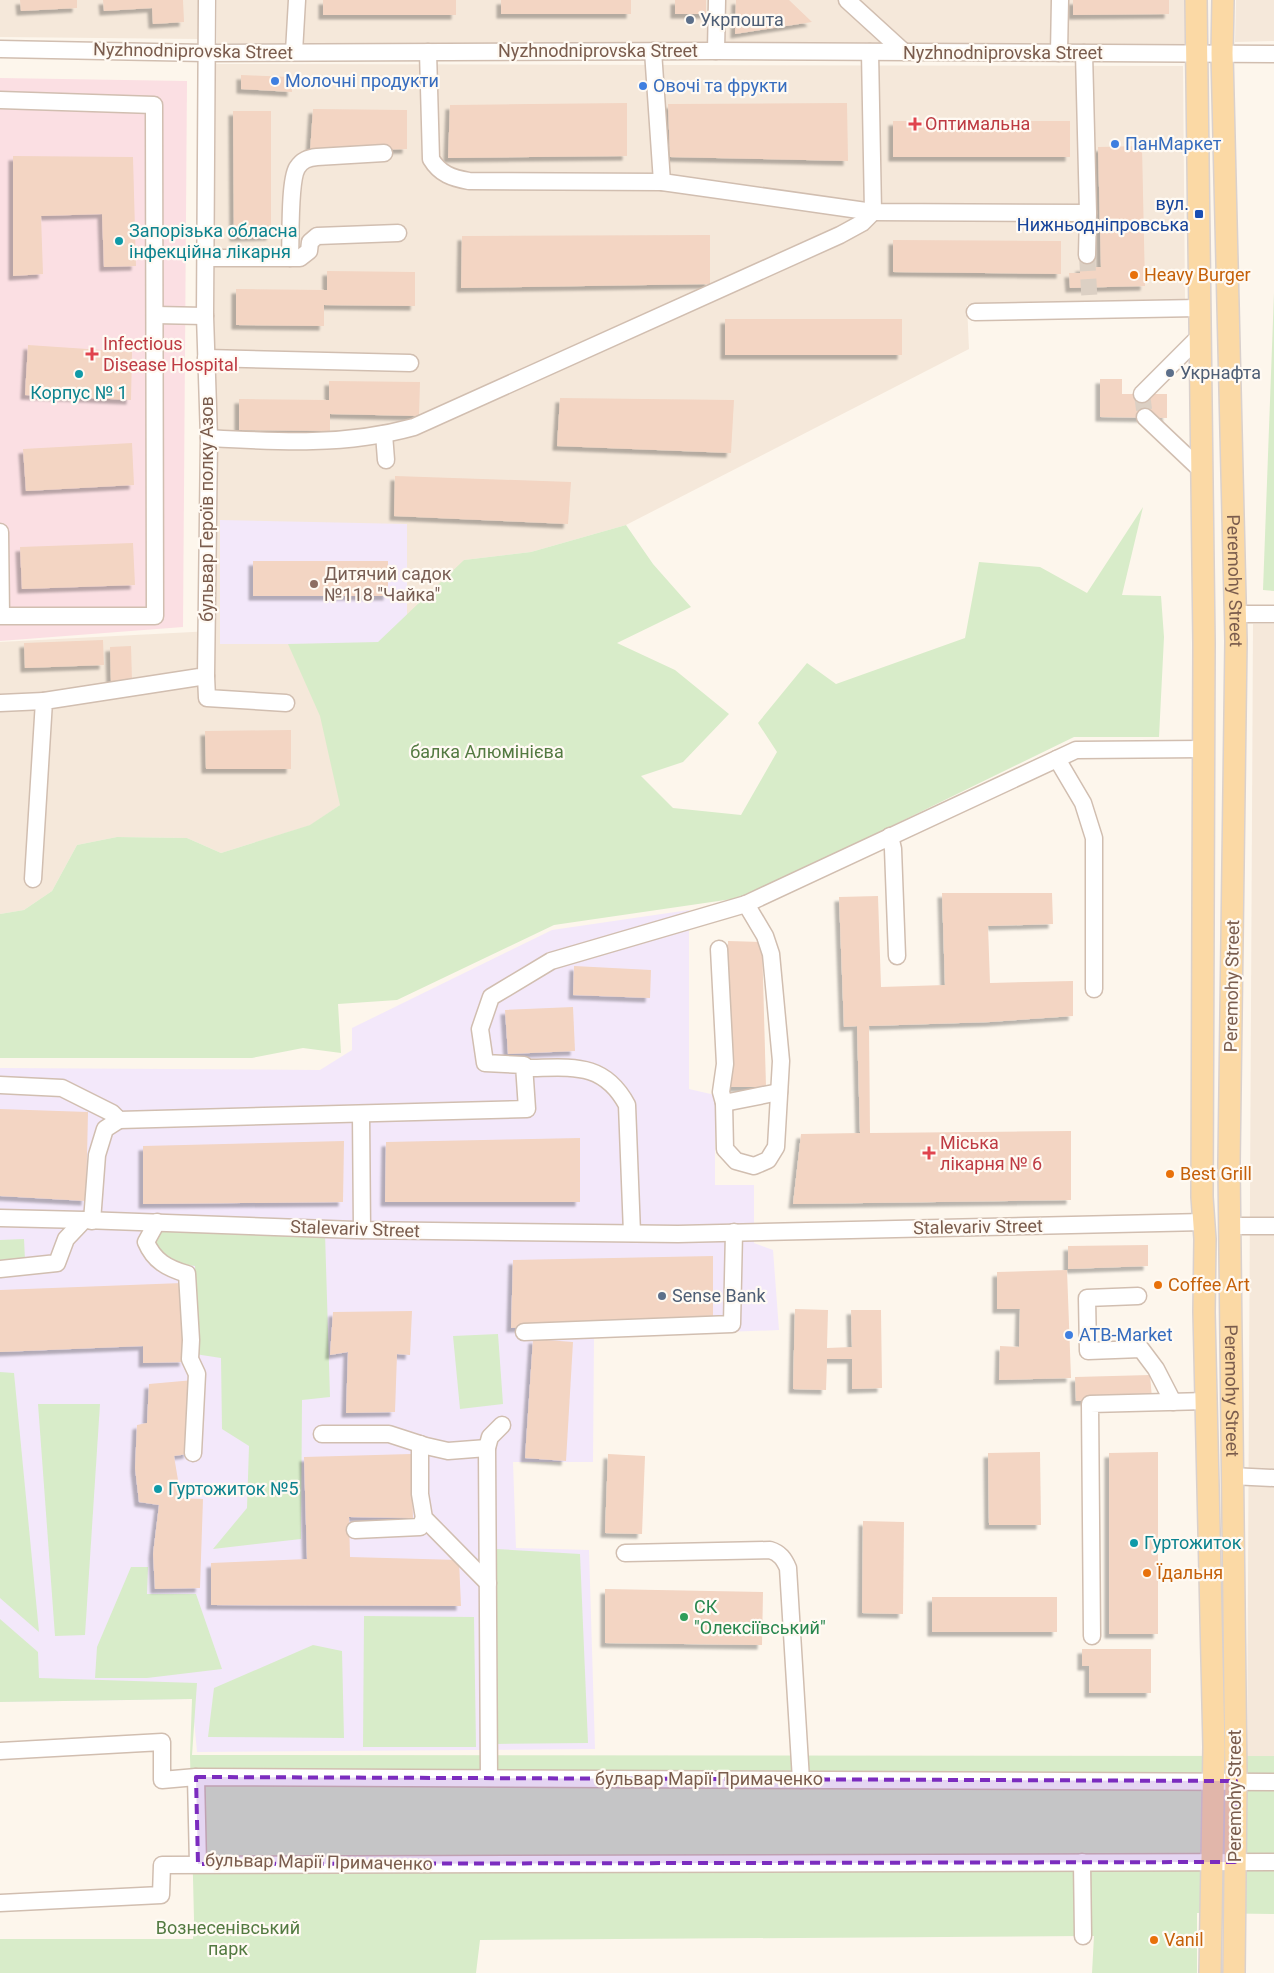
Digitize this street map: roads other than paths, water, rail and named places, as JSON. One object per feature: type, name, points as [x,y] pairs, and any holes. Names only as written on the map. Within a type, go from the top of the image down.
[{"type":"main road","name":"Peremohy Street","points":[[1196,0],[1204,613],[1202,1197],[1214,1781],[1210,1973]]},
{"type":"main road","name":"Peremohy Street","points":[[1223,0],[1222,54],[1236,614],[1230,1226],[1236,1782],[1234,1973]]},
{"type":"main road","points":[[1204,613],[1236,614]]},
{"type":"street","name":"бульвар Героїв полку Азов","points":[[207,0],[205,316],[209,438],[207,698],[286,703]]},
{"type":"street","points":[[294,52],[297,0]]},
{"type":"street","points":[[716,51],[717,0]]},
{"type":"street","points":[[847,0],[904,52]]},
{"type":"street","points":[[1059,53],[1060,0]]},
{"type":"street","name":"Nyzhnodniprovska Street","points":[[0,49],[206,53],[716,51],[1274,54]]},
{"type":"street","points":[[653,51],[662,182]]},
{"type":"street","points":[[428,52],[431,159],[441,172],[452,178],[469,182],[662,182],[873,212],[1088,213]]},
{"type":"street","points":[[870,52],[873,212]]},
{"type":"street","points":[[1084,53],[1088,213],[1087,255]]},
{"type":"street","points":[[0,100],[154,105],[155,616],[1,616],[0,532]]},
{"type":"street","points":[[290,258],[294,176],[302,162],[308,158],[317,157],[384,153]]},
{"type":"street","points":[[209,438],[328,442],[384,434],[414,427],[852,229],[873,212]]},
{"type":"street","points":[[206,258],[290,258],[305,255],[309,251],[310,242],[317,236],[398,233]]},
{"type":"street","points":[[975,312],[1199,308]]},
{"type":"street","points":[[155,315],[205,316]]},
{"type":"street","points":[[1142,394],[1199,338]]},
{"type":"street","points":[[206,358],[410,363]]},
{"type":"street","points":[[1145,417],[1201,470]]},
{"type":"street","points":[[384,434],[386,460]]},
{"type":"street","points":[[1236,614],[1274,614]]},
{"type":"street","points":[[0,703],[44,700],[206,676]]},
{"type":"street","points":[[33,879],[44,700]]},
{"type":"street","points":[[0,1269],[57,1263],[66,1239],[88,1220],[97,1155],[105,1128],[119,1120],[527,1109],[524,1065],[485,1063],[480,1029],[491,997],[551,961],[746,904],[1076,750],[1204,749]]},
{"type":"street","points":[[1057,759],[1083,803],[1094,838],[1094,988]]},
{"type":"street","points":[[890,836],[893,849],[897,956]]},
{"type":"street","points":[[719,949],[725,1064],[721,1092],[724,1103],[727,1153],[741,1164],[754,1166],[768,1160],[776,1147],[781,1061],[771,954],[765,936],[746,904]]},
{"type":"street","points":[[524,1068],[559,1066],[590,1070],[604,1077],[620,1091],[628,1105],[632,1233]]},
{"type":"street","points":[[0,1085],[62,1088],[112,1113],[119,1120]]},
{"type":"street","points":[[724,1103],[779,1092]]},
{"type":"street","points":[[361,1114],[362,1230]]},
{"type":"street","name":"Stalevariv Street","points":[[0,1218],[362,1230],[632,1233],[1204,1222]]},
{"type":"street","points":[[157,1222],[146,1242],[152,1255],[168,1268],[186,1274],[191,1340],[190,1359],[197,1374],[193,1453]]},
{"type":"street","points":[[1230,1226],[1274,1226]]},
{"type":"street","points":[[524,1332],[732,1324],[734,1232]]},
{"type":"street","points":[[1138,1296],[1087,1298],[1088,1351],[1141,1349],[1156,1369],[1173,1402]]},
{"type":"street","points":[[1092,1636],[1090,1404],[1207,1401]]},
{"type":"street","points":[[489,1778],[487,1448],[490,1437],[502,1424]]},
{"type":"street","points":[[322,1434],[389,1434],[448,1451],[487,1448]]},
{"type":"street","points":[[355,1530],[420,1527],[424,1518],[420,1494],[420,1444]]},
{"type":"street","points":[[1232,1476],[1274,1478]]},
{"type":"street","points":[[424,1518],[488,1583]]},
{"type":"street","points":[[625,1553],[770,1550],[778,1552],[785,1560],[788,1568],[801,1780]]},
{"type":"street","points":[[0,1751],[162,1742],[162,1780],[196,1777]]},
{"type":"street","name":"бульвар Марії Примаченко","points":[[1235,1862],[198,1864],[196,1777],[1236,1782]]},
{"type":"street","points":[[1236,1782],[1274,1782]]},
{"type":"street","points":[[1213,1824],[1236,1825]]},
{"type":"street","points":[[1082,1862],[1083,1936]]},
{"type":"street","points":[[1235,1862],[1274,1862]]},
{"type":"street","points":[[0,1903],[161,1895],[162,1865],[198,1864]]},
{"type":"tunnel","points":[[1087,255],[1090,308]]},
{"type":"tunnel","points":[[1142,394],[1145,417]]},
{"type":"place","name":"Укрпошта","points":[[690,20]]},
{"type":"place","name":"Молочні продукти","points":[[275,81]]},
{"type":"place","name":"Овочі та фрукти","points":[[643,86]]},
{"type":"place","name":"Оптимальна","points":[[915,124]]},
{"type":"place","name":"ПанМаркет","points":[[1115,144]]},
{"type":"place","name":"вул. Нижньодніпровська","points":[[1199,214]]},
{"type":"place","name":"Запорізька обласна інфекційна лікарня","points":[[119,241]]},
{"type":"place","name":"Heavy Burger","points":[[1134,275]]},
{"type":"place","name":"Infectious Disease Hospital","points":[[92,354]]},
{"type":"place","name":"Укрнафта","points":[[1170,373]]},
{"type":"place","name":"Корпус № 1","points":[[79,374]]},
{"type":"place","name":"Дитячий садок №118 \"Чайка\"","points":[[314,584]]},
{"type":"place","name":"Мiська лiкарня № 6","points":[[929,1153]]},
{"type":"place","name":"Best Grill","points":[[1170,1174]]},
{"type":"place","name":"Coffee Art","points":[[1158,1285]]},
{"type":"place","name":"Sense Bank","points":[[662,1296]]},
{"type":"place","name":"ATB-Market","points":[[1069,1335]]},
{"type":"place","name":"Гуртожиток №5","points":[[158,1489]]},
{"type":"place","name":"Гуртожиток","points":[[1134,1543]]},
{"type":"place","name":"Їдальня","points":[[1147,1573]]},
{"type":"place","name":"СК \"Олексіївський\"","points":[[684,1617]]},
{"type":"place","name":"Vanil","points":[[1154,1940]]},
{"type":"park label","name":"балка Алюмінієва","points":[[487,752]]},
{"type":"park label","name":"Вознесенівський парк","points":[[228,1938]]}]
